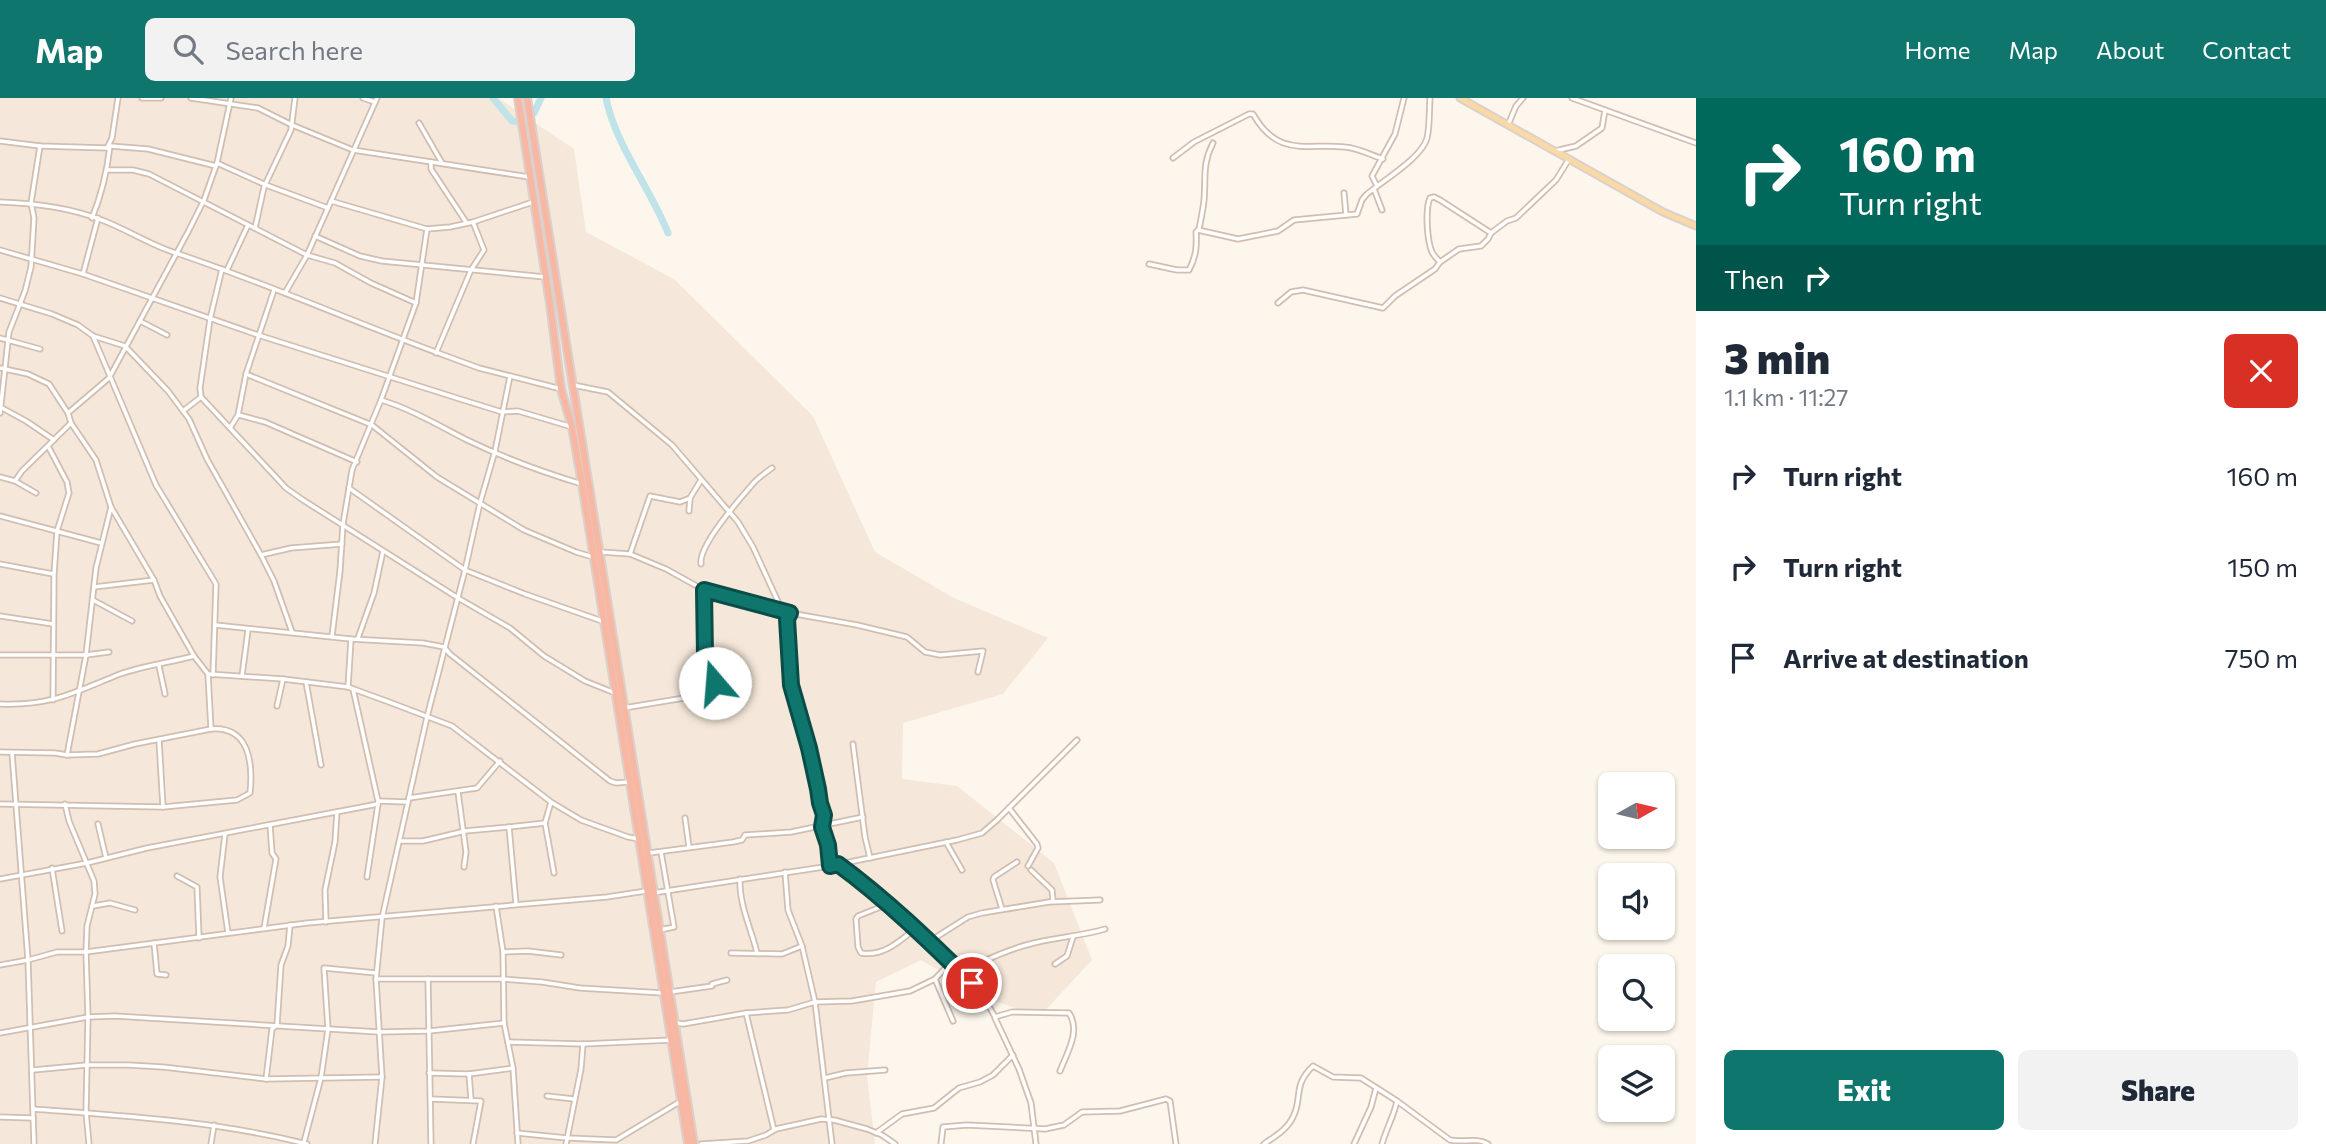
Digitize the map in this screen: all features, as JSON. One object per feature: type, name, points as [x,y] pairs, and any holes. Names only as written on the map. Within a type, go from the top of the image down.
[{"type":"highway","points":[[518,98],[561,389],[572,427],[594,538]]},
{"type":"highway","points":[[527,100],[573,385],[615,693],[647,853],[650,892],[660,930],[672,1040],[688,1144]]},
{"type":"highway","points":[[550,304],[559,303]]},
{"type":"highway","points":[[596,555],[624,708],[630,782],[639,839],[667,993],[675,1022],[694,1144]]},
{"type":"main road","points":[[1460,98],[1663,212],[1696,226]]},
{"type":"street","points":[[83,274],[107,170],[108,147],[112,138],[118,98]]},
{"type":"street","points":[[142,98],[161,98]]},
{"type":"street","points":[[191,98],[230,100],[258,107],[292,125],[353,150],[529,177]]},
{"type":"street","points":[[254,229],[266,185],[292,125],[295,98]]},
{"type":"street","points":[[285,293],[307,255],[376,100],[363,98]]},
{"type":"street","points":[[1382,210],[1371,178],[1395,134],[1404,98]]},
{"type":"street","points":[[1198,230],[1238,239],[1278,231],[1294,220],[1357,214],[1362,200],[1423,147],[1427,137],[1430,98]]},
{"type":"street","points":[[1508,125],[1516,106],[1523,98]]},
{"type":"street","points":[[1572,98],[1696,143]]},
{"type":"street","points":[[68,413],[109,378],[204,200],[216,164],[230,100]]},
{"type":"street","points":[[1555,151],[1576,146],[1602,128],[1605,110]]},
{"type":"street","points":[[1173,158],[1194,142],[1253,114],[1272,135],[1289,146],[1350,148],[1382,159]]},
{"type":"street","points":[[419,123],[442,163]]},
{"type":"street","points":[[112,138],[116,147]]},
{"type":"street","points":[[0,141],[40,146],[148,149],[216,164],[328,208]]},
{"type":"street","points":[[1149,264],[1189,270],[1194,261],[1196,232],[1204,201],[1206,156],[1213,143]]},
{"type":"street","points":[[0,413],[9,332],[31,267],[34,218],[32,203],[40,146]]},
{"type":"street","points":[[1278,303],[1291,292],[1303,290],[1383,308],[1395,296],[1459,249],[1481,246],[1491,233],[1516,218],[1556,180],[1569,159]]},
{"type":"street","points":[[431,162],[431,169],[466,222]]},
{"type":"street","points":[[107,170],[133,170],[149,174],[307,255],[335,263],[370,283],[416,303]]},
{"type":"street","points":[[1344,193],[1346,215]]},
{"type":"street","points":[[1440,262],[1432,252],[1430,241],[1427,212],[1430,198],[1440,200],[1491,233]]},
{"type":"street","points":[[331,201],[427,229],[473,222],[533,202]]},
{"type":"street","points":[[0,202],[32,203],[95,218],[176,254],[285,293],[479,369],[561,389]]},
{"type":"street","points":[[436,353],[484,246],[473,222]]},
{"type":"street","points":[[248,225],[224,270],[210,319],[201,397],[286,488],[458,598],[510,628],[544,656],[615,693]]},
{"type":"street","points":[[332,636],[343,524],[352,470],[372,425],[416,303],[427,229]]},
{"type":"street","points":[[315,236],[360,256],[382,261],[546,277]]},
{"type":"street","points":[[0,250],[83,274],[258,335],[502,412],[518,411],[572,427]]},
{"type":"street","points":[[230,428],[238,415],[246,373],[274,290]]},
{"type":"street","points":[[0,298],[52,314],[78,325],[93,336],[125,346],[145,365],[183,411],[274,581],[292,632]]},
{"type":"street","points":[[140,321],[167,335]]},
{"type":"street","points":[[93,336],[156,485],[216,584],[211,729]]},
{"type":"street","points":[[0,338],[40,349]]},
{"type":"street","points":[[3,369],[29,374],[49,384],[96,460],[111,507],[154,580],[160,596],[194,656],[211,675],[283,679],[350,688],[452,726],[551,802],[581,820],[639,839]]},
{"type":"street","points":[[246,373],[372,425],[438,477],[524,530],[576,552],[596,555],[630,554],[666,569],[704,590],[790,613],[907,637],[925,652],[940,655],[983,651],[978,672]]},
{"type":"street","points":[[375,1144],[382,1077],[376,973],[382,918],[427,717],[495,451],[510,376]]},
{"type":"street","points":[[573,385],[608,392],[672,444],[738,522],[779,609]]},
{"type":"street","points":[[183,411],[201,397]]},
{"type":"street","points":[[381,400],[526,465],[582,484]]},
{"type":"street","points":[[1,407],[54,440]]},
{"type":"street","points":[[238,415],[265,422],[357,462]]},
{"type":"street","points":[[15,481],[71,423]]},
{"type":"street","points":[[48,446],[67,482],[69,493],[57,531],[53,700]]},
{"type":"street","points":[[701,565],[700,559],[710,537],[751,485],[772,468]]},
{"type":"street","points":[[0,477],[15,481],[36,493]]},
{"type":"street","points":[[689,512],[690,498],[701,480]]},
{"type":"street","points":[[349,488],[466,570],[604,621]]},
{"type":"street","points":[[630,554],[650,496],[680,502],[690,498]]},
{"type":"street","points":[[67,755],[86,655],[93,587],[111,507]]},
{"type":"street","points":[[0,516],[102,543]]},
{"type":"street","points":[[261,555],[291,548],[342,544]]},
{"type":"street","points":[[359,638],[374,593],[383,551]]},
{"type":"street","points":[[0,564],[54,574]]},
{"type":"street","points":[[93,587],[154,580]]},
{"type":"street","points":[[624,708],[714,694],[715,681],[705,655],[704,590]]},
{"type":"street","points":[[93,600],[132,621]]},
{"type":"street","points":[[790,613],[787,619],[791,685],[824,815],[822,827],[828,845],[830,866]]},
{"type":"street","points":[[0,616],[54,624]]},
{"type":"street","points":[[215,625],[444,647],[610,781],[630,782]]},
{"type":"street","points":[[242,676],[248,630]]},
{"type":"street","points":[[351,639],[350,688],[378,803],[367,877]]},
{"type":"street","points":[[0,655],[86,655],[108,652]]},
{"type":"street","points":[[0,704],[18,705],[53,700],[78,693],[123,673],[194,656]]},
{"type":"street","points":[[159,666],[165,694]]},
{"type":"street","points":[[277,706],[283,679]]},
{"type":"street","points":[[306,682],[321,765]]},
{"type":"street","points":[[0,752],[98,754],[211,729],[229,731],[247,747],[250,756],[250,793],[237,800],[163,807],[0,804]]},
{"type":"street","points":[[159,740],[163,807]]},
{"type":"street","points":[[0,965],[57,952],[86,952],[290,925],[667,891],[870,858],[982,833],[1077,740]]},
{"type":"street","points":[[853,744],[870,858]]},
{"type":"street","points":[[12,753],[28,960],[34,1144]]},
{"type":"street","points":[[0,879],[378,803],[477,788],[500,761]]},
{"type":"street","points":[[458,792],[465,831],[464,867]]},
{"type":"street","points":[[551,802],[545,823],[554,873]]},
{"type":"street","points":[[65,804],[69,821],[94,881],[86,952],[86,1112],[89,1144]]},
{"type":"street","points":[[1009,808],[1037,844],[1030,868],[1052,890],[1054,902]]},
{"type":"street","points":[[326,922],[325,890],[338,812]]},
{"type":"street","points":[[647,853],[742,840],[745,835],[751,834],[822,827],[863,817]]},
{"type":"street","points":[[685,818],[689,848]]},
{"type":"street","points":[[400,841],[422,841],[465,831],[545,823]]},
{"type":"street","points":[[98,824],[106,858]]},
{"type":"street","points":[[264,928],[276,859],[272,853],[270,825]]},
{"type":"street","points":[[509,827],[516,904]]},
{"type":"street","points":[[225,834],[220,877],[228,933]]},
{"type":"street","points":[[946,842],[962,870]]},
{"type":"street","points":[[660,930],[674,927],[661,852]]},
{"type":"street","points":[[1003,910],[993,880],[1017,862]]},
{"type":"street","points":[[838,864],[916,928],[982,994],[1013,1055],[1031,1103],[1036,1144]]},
{"type":"street","points":[[52,868],[62,931]]},
{"type":"street","points":[[785,872],[788,910],[802,946],[815,1002],[832,1144]]},
{"type":"street","points":[[177,876],[197,887],[199,938]]},
{"type":"street","points":[[740,879],[741,901],[757,953]]},
{"type":"street","points":[[930,941],[968,917],[1054,902],[1101,900]]},
{"type":"street","points":[[93,906],[110,903],[135,910]]},
{"type":"street","points":[[888,904],[856,919],[861,953],[866,955],[890,948],[916,928]]},
{"type":"street","points":[[496,906],[503,951],[504,1024],[513,1068],[518,1144]]},
{"type":"street","points":[[266,1079],[272,1029],[277,1025],[281,965],[288,946],[290,925]]},
{"type":"street","points":[[961,972],[991,957],[1030,943],[1105,929]]},
{"type":"street","points":[[1055,964],[1067,956],[1073,937]]},
{"type":"street","points":[[154,943],[157,974],[166,975]]},
{"type":"street","points":[[731,953],[782,954],[802,946]]},
{"type":"street","points":[[503,951],[561,955]]},
{"type":"street","points":[[675,1022],[683,1024],[746,1013],[788,1010],[815,1002],[852,1002],[910,992],[935,979],[951,962]]},
{"type":"street","points":[[33,1109],[214,1125],[304,1144],[321,1077],[328,1029],[324,968],[376,973]]},
{"type":"street","points":[[376,979],[502,979],[580,988],[667,993],[727,980]]},
{"type":"street","points":[[428,979],[431,1144]]},
{"type":"street","points":[[935,979],[953,1021]]},
{"type":"street","points":[[995,1017],[1012,1012],[1069,1013],[1075,1025],[1060,1071]]},
{"type":"street","points":[[746,1013],[774,1129]]},
{"type":"street","points":[[0,1033],[88,1017],[145,1016],[196,1022],[379,1032],[429,1031],[504,1024]]},
{"type":"street","points":[[508,1042],[583,1044],[672,1040]]},
{"type":"street","points":[[566,1141],[583,1044]]},
{"type":"street","points":[[876,1133],[902,1114],[934,1108],[959,1088],[980,1082],[1013,1055]]},
{"type":"street","points":[[33,1070],[87,1065],[163,1067],[266,1079],[382,1077]]},
{"type":"street","points":[[1264,1144],[1285,1129],[1295,1115],[1299,1084],[1311,1067],[1333,1076],[1360,1078],[1450,1140],[1482,1140],[1488,1144]]},
{"type":"street","points":[[429,1073],[469,1074],[513,1068]]},
{"type":"street","points":[[825,1078],[846,1073],[886,1070]]},
{"type":"street","points":[[469,1074],[471,1100]]},
{"type":"street","points":[[1354,1144],[1371,1107],[1376,1088]]},
{"type":"street","points":[[547,1096],[574,1099]]},
{"type":"street","points":[[431,1099],[481,1101],[473,1144]]},
{"type":"street","points":[[941,1144],[943,1127],[967,1125],[1045,1129],[1064,1125],[1082,1112],[1120,1111],[1166,1099],[1170,1101],[1176,1144]]},
{"type":"street","points":[[517,1133],[566,1141],[616,1140],[681,1101]]},
{"type":"street","points":[[1382,1144],[1397,1101]]},
{"type":"street","points":[[0,1117],[33,1118]]},
{"type":"street","points":[[701,1144],[748,1141],[774,1129],[821,1119],[834,1120],[882,1135],[895,1144]]},
{"type":"street","points":[[211,1144],[214,1125]]},
{"type":"shaded area","points":[[0,98],[498,98],[574,149],[586,232],[674,279],[813,416],[875,552],[954,598],[1048,638],[1003,694],[903,723],[902,779],[957,786],[1054,863],[1092,960],[1040,1016],[988,999],[921,960],[876,982],[867,1075],[875,1144],[0,1144]]},
{"type":"waterway","points":[[493,98],[512,121],[523,122],[529,111],[534,113],[541,98]]},
{"type":"waterway","points":[[606,98],[617,133],[668,233]]},
{"type":"route","points":[[715,683],[705,655],[704,590],[790,613],[787,619],[791,685],[823,810],[822,827],[828,845],[830,866],[838,864],[867,886],[916,928],[972,983]]}]
